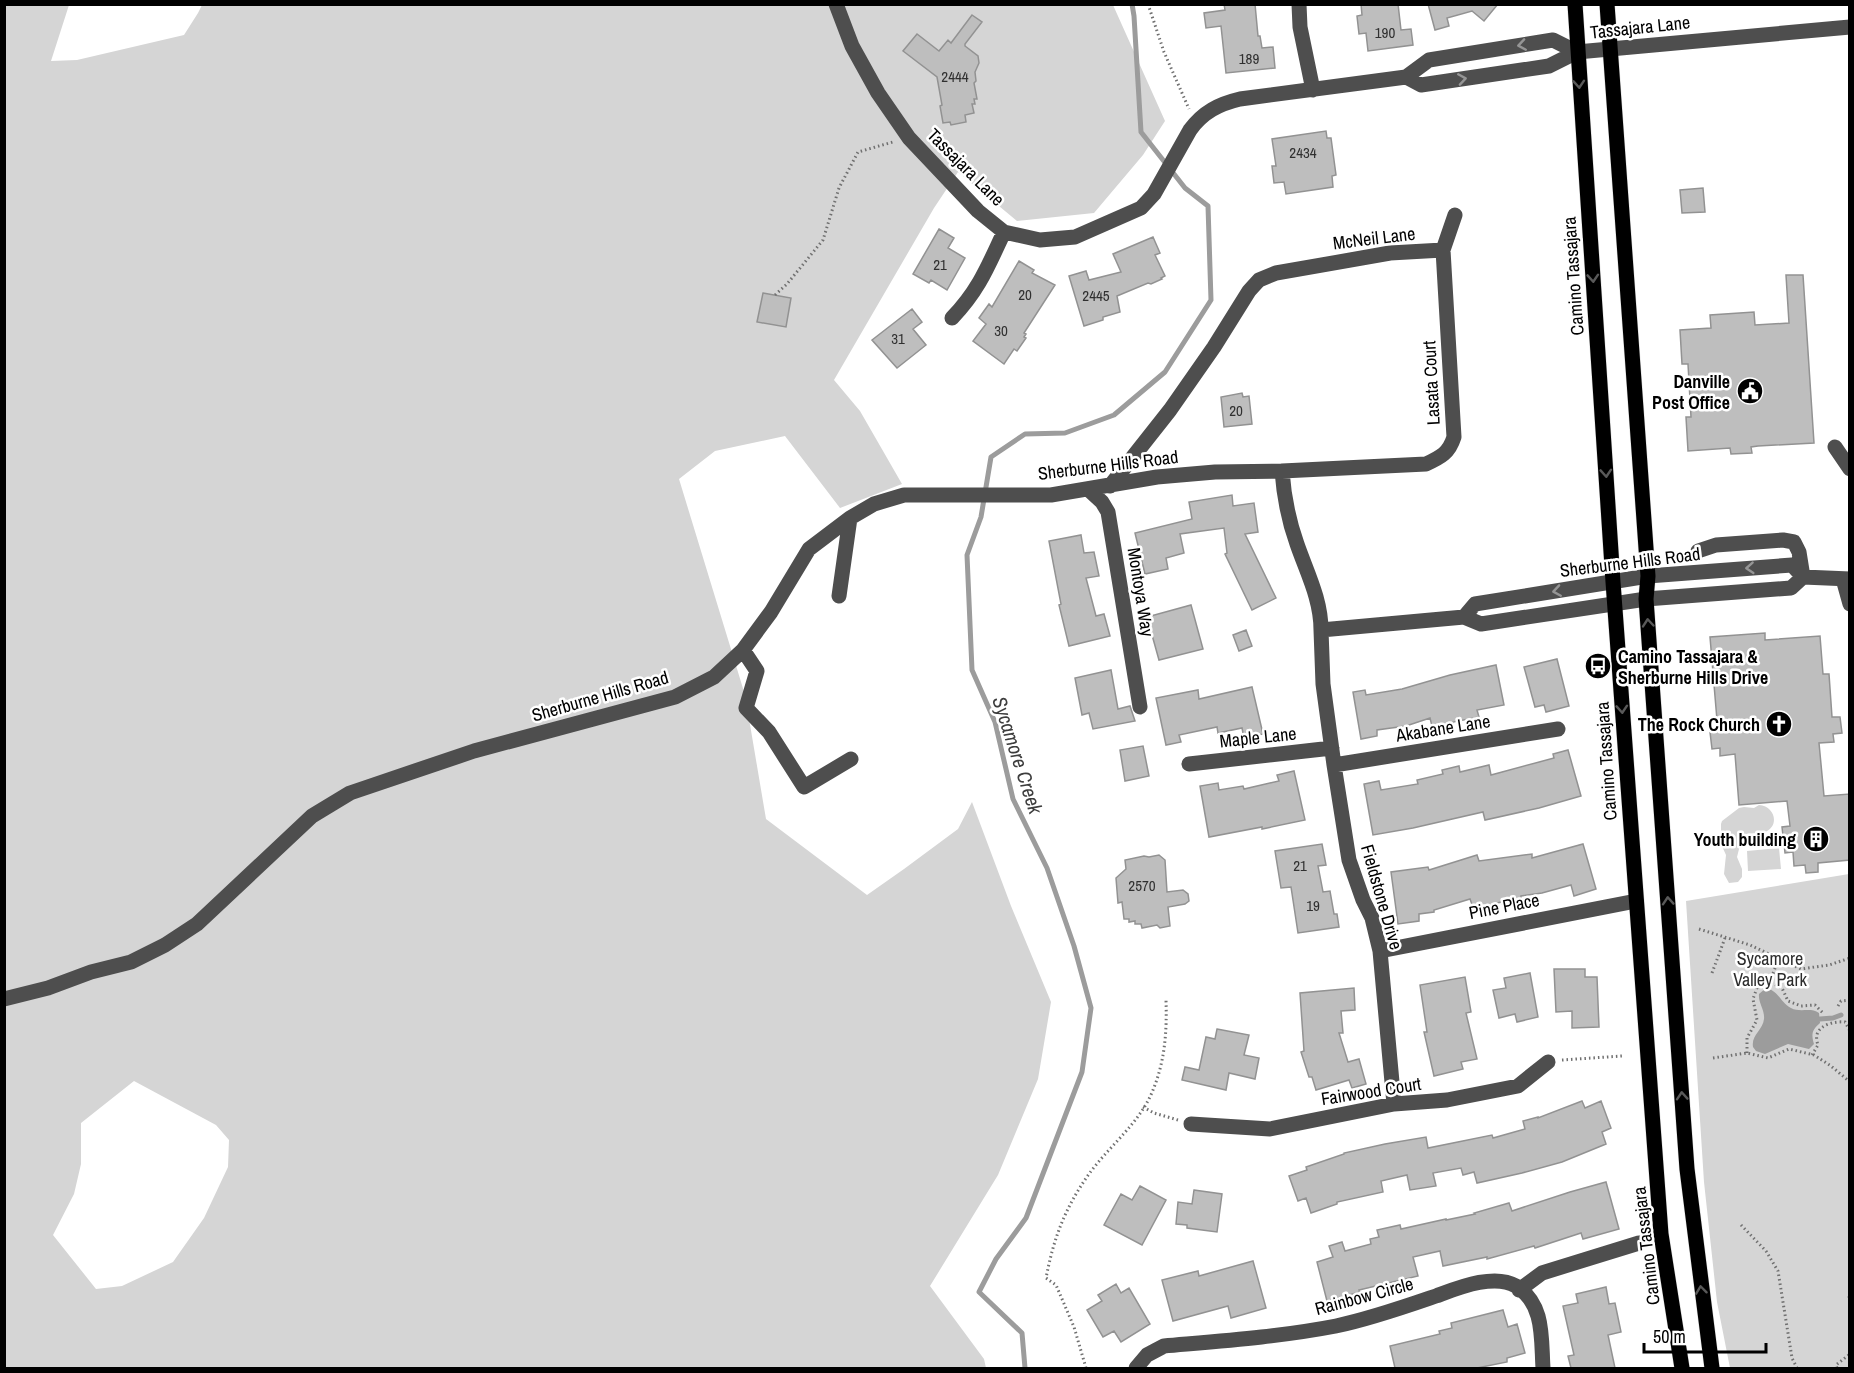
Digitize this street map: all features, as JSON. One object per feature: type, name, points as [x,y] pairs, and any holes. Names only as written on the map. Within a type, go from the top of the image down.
[{"type":"main road","name":"Camino Tassajara","points":[[1575,4],[1613,582],[1661,1234],[1682,1368]]},
{"type":"main road","points":[[1607,4],[1648,576],[1646,599],[1687,1169],[1712,1368]]},
{"type":"street","name":"Tassajara Lane","points":[[836,4],[852,46],[878,93],[909,138],[978,211],[1004,232],[1040,240],[1075,237],[1141,208],[1154,194],[1193,125],[1213,107],[1226,102],[1406,77],[1429,60],[1553,40],[1577,52]]},
{"type":"street","points":[[1299,4],[1300,27],[1313,90]]},
{"type":"street","name":"Tassajara Lane","points":[[1406,77],[1421,85],[1549,66],[1577,52],[1850,27]]},
{"type":"street","name":"Lasata Court","points":[[1282,471],[1426,464],[1443,457],[1450,448],[1454,437],[1443,250],[1455,215]]},
{"type":"street","points":[[952,318],[969,300],[984,276],[1004,232]]},
{"type":"street","name":"McNeil Lane","points":[[1110,486],[1176,401],[1214,347],[1249,291],[1259,280],[1276,273],[1390,253],[1443,250]]},
{"type":"street","points":[[1835,447],[1850,469]]},
{"type":"street","points":[[1282,471],[1286,508],[1316,596],[1321,615],[1321,630]]},
{"type":"street","name":"Sherburne Hills Road","points":[[4,999],[48,988],[91,972],[130,962],[165,945],[197,924],[312,816],[350,793],[474,751],[675,697],[714,677],[743,650],[771,612],[809,549],[850,518],[874,504],[904,495],[1051,495],[1157,477],[1215,472],[1282,471]]},
{"type":"street","name":"Montoya Way","points":[[1089,490],[1102,502],[1108,512],[1140,707]]},
{"type":"street","points":[[839,596],[850,518]]},
{"type":"street","points":[[1698,551],[1716,545],[1783,540],[1794,542],[1799,552],[1803,577]]},
{"type":"street","name":"Sherburne Hills Road","points":[[1464,617],[1475,604],[1648,576],[1792,565],[1803,577],[1846,579]]},
{"type":"street","name":"Sherburne Hills Road","points":[[1321,630],[1464,617],[1481,624],[1646,599],[1791,588],[1803,577]]},
{"type":"street","points":[[1846,579],[1850,604]]},
{"type":"street","name":"Fieldstone Drive","points":[[1321,630],[1323,684],[1349,860],[1372,918],[1380,951],[1394,1104]]},
{"type":"street","points":[[743,650],[757,671],[746,708],[769,732],[804,787],[851,759]]},
{"type":"street","name":"Akabane Lane","points":[[1334,765],[1558,729]]},
{"type":"street","name":"Maple Lane","points":[[1189,764],[1332,748]]},
{"type":"street","name":"Pine Place","points":[[1380,951],[1636,901]]},
{"type":"street","name":"Fairwood Court","points":[[1191,1124],[1270,1129],[1394,1104],[1447,1101],[1518,1086],[1548,1062]]},
{"type":"street","points":[[1543,1368],[1539,1317],[1531,1300],[1520,1290],[1542,1273],[1639,1244]]},
{"type":"street","name":"Rainbow Circle","points":[[1136,1368],[1148,1355],[1164,1346],[1276,1335],[1337,1325],[1410,1305],[1468,1285],[1494,1281],[1515,1286],[1520,1290]]},
{"type":"path","points":[[1148,4],[1193,125]]},
{"type":"path","points":[[775,295],[787,284],[823,240],[838,188],[858,152],[909,138]]},
{"type":"path","points":[[1699,929],[1750,945],[1801,969],[1828,965],[1850,958]]},
{"type":"path","points":[[1712,973],[1725,938]]},
{"type":"path","points":[[1770,982],[1778,960]]},
{"type":"path","points":[[1747,1053],[1747,1038],[1757,1020],[1753,999],[1758,985],[1770,982],[1782,988],[1788,1001],[1801,1006],[1815,1005],[1823,1013]]},
{"type":"path","points":[[1086,1368],[1074,1327],[1056,1285],[1046,1278],[1051,1252],[1064,1214],[1089,1174],[1134,1122],[1153,1091],[1164,1054],[1167,1029],[1166,1000]]},
{"type":"path","points":[[1838,1006],[1841,1002],[1850,1000]]},
{"type":"path","points":[[1812,1055],[1818,1046],[1817,1033],[1825,1026],[1841,1021],[1845,1022],[1850,1031]]},
{"type":"path","points":[[1713,1058],[1747,1053],[1768,1058],[1788,1049],[1812,1055],[1832,1066],[1850,1082]]},
{"type":"path","points":[[1548,1062],[1622,1056]]},
{"type":"path","points":[[1143,1107],[1154,1113],[1191,1124]]},
{"type":"path","points":[[1741,1225],[1766,1251],[1778,1271],[1792,1358],[1797,1368]]},
{"type":"path","points":[[1837,1368],[1836,1365],[1850,1354]]},
{"type":"green space","points":[[5,5],[69,5],[51,61],[77,60],[184,35],[202,5],[1113,5],[1165,121],[1143,155],[1094,213],[1017,221],[958,172],[934,208],[834,380],[860,411],[902,484],[840,508],[785,436],[715,451],[679,479],[745,695],[766,819],[867,895],[958,829],[972,802],[1011,906],[1051,1002],[1038,1079],[998,1175],[930,1286],[984,1359],[986,1368],[5,1368]],"holes":[[[134,1081],[216,1125],[229,1140],[228,1167],[204,1218],[173,1262],[122,1286],[96,1289],[53,1235],[74,1194],[81,1164],[81,1123]]]},
{"type":"green space","points":[[1759,805],[1772,812],[1773,825],[1765,832],[1740,835],[1737,857],[1742,869],[1742,877],[1738,882],[1729,883],[1724,874],[1726,855],[1721,844],[1722,821],[1739,808],[1754,808]]},
{"type":"green space","points":[[1779,848],[1781,869],[1748,871],[1747,851]]},
{"type":"green space","name":"Sycamore Valley Park","points":[[1849,874],[1849,1368],[1730,1368],[1717,1302],[1704,1182],[1686,901]]},
{"type":"shaded area","points":[[1766,988],[1774,992],[1791,1008],[1813,1010],[1819,1013],[1820,1023],[1814,1030],[1812,1035],[1814,1044],[1809,1049],[1788,1044],[1765,1054],[1756,1051],[1753,1047],[1754,1039],[1764,1019],[1759,994]]},
{"type":"building","points":[[1224,4],[1255,4],[1258,36],[1260,36],[1262,48],[1273,47],[1275,68],[1226,73],[1221,26],[1206,28],[1204,13],[1225,10]]},
{"type":"building","points":[[1361,4],[1398,4],[1401,30],[1411,29],[1413,45],[1368,51],[1366,33],[1359,34],[1357,16],[1362,15]]},
{"type":"building","points":[[1428,4],[1498,4],[1484,21],[1472,11],[1447,18],[1449,26],[1435,30]]},
{"type":"building","points":[[972,15],[982,22],[965,44],[978,56],[979,63],[974,83],[977,99],[974,99],[975,104],[972,104],[974,113],[965,115],[966,122],[951,125],[950,122],[943,123],[937,77],[903,51],[917,34],[939,51],[948,40],[951,43]]},
{"type":"building","points":[[1326,131],[1327,138],[1331,138],[1336,175],[1332,176],[1333,187],[1286,194],[1284,182],[1274,183],[1272,166],[1276,166],[1272,139]]},
{"type":"building","points":[[1703,188],[1705,212],[1682,213],[1680,190]]},
{"type":"building","points":[[939,229],[954,238],[948,248],[965,258],[947,290],[931,280],[929,283],[913,274]]},
{"type":"building","points":[[1153,237],[1160,253],[1155,255],[1165,276],[1151,284],[1148,283],[1117,296],[1120,312],[1084,326],[1069,276],[1086,271],[1089,280],[1121,272],[1113,254]]},
{"type":"building","points":[[1019,261],[1034,270],[1032,273],[1055,285],[1024,333],[1026,338],[1017,351],[1014,349],[1004,364],[973,341],[986,324],[979,318],[989,304],[992,307]]},
{"type":"building","name":"Danville Post Office","points":[[1786,275],[1803,275],[1814,443],[1751,447],[1752,453],[1731,454],[1730,448],[1688,451],[1686,417],[1691,417],[1688,364],[1682,364],[1680,330],[1711,328],[1710,315],[1754,312],[1755,325],[1789,323]]},
{"type":"building","points":[[763,293],[791,298],[786,327],[757,322]]},
{"type":"building","points":[[912,309],[922,322],[913,329],[926,345],[897,368],[872,340]]},
{"type":"building","points":[[1242,393],[1243,397],[1249,396],[1252,424],[1224,427],[1221,397]]},
{"type":"building","points":[[1232,495],[1233,506],[1254,503],[1258,532],[1245,534],[1276,598],[1252,610],[1225,554],[1227,553],[1224,528],[1180,534],[1184,553],[1166,558],[1168,569],[1145,574],[1135,533],[1192,519],[1189,502]]},
{"type":"building","points":[[1081,535],[1084,553],[1094,552],[1099,576],[1086,578],[1096,616],[1104,614],[1110,636],[1069,646],[1059,605],[1061,604],[1049,541]]},
{"type":"building","points":[[1191,605],[1203,649],[1159,660],[1147,617]]},
{"type":"building","points":[[1246,630],[1252,646],[1239,651],[1233,635]]},
{"type":"building","name":"The Rock Church","points":[[1765,633],[1765,640],[1820,636],[1823,674],[1829,674],[1832,717],[1840,717],[1842,733],[1833,734],[1834,742],[1819,743],[1824,796],[1850,794],[1850,860],[1818,863],[1818,872],[1806,873],[1805,865],[1794,866],[1793,852],[1785,853],[1782,827],[1790,826],[1787,801],[1739,805],[1735,754],[1720,756],[1720,748],[1712,749],[1710,732],[1718,732],[1710,637]]},
{"type":"building","points":[[1557,659],[1569,706],[1546,712],[1544,705],[1535,707],[1524,667]]},
{"type":"building","points":[[1496,665],[1504,705],[1477,710],[1479,717],[1453,722],[1453,724],[1433,730],[1430,718],[1406,726],[1377,730],[1377,736],[1361,739],[1353,692],[1365,690],[1366,695],[1402,689]]},
{"type":"building","points":[[1111,670],[1118,709],[1130,706],[1135,721],[1093,729],[1089,713],[1082,715],[1075,678]]},
{"type":"building","points":[[1252,687],[1263,734],[1244,738],[1242,728],[1218,733],[1217,727],[1179,735],[1181,742],[1166,745],[1156,698],[1198,690],[1199,699]]},
{"type":"building","points":[[1143,746],[1149,776],[1125,781],[1120,750]]},
{"type":"building","points":[[1568,750],[1581,796],[1485,820],[1483,812],[1373,835],[1364,784],[1379,781],[1381,790],[1418,784],[1417,780],[1443,774],[1442,770],[1459,766],[1460,772],[1489,765],[1491,775],[1554,758],[1553,754]]},
{"type":"building","points":[[1294,771],[1305,820],[1209,837],[1200,786],[1218,783],[1219,790],[1243,786],[1244,789],[1279,781],[1277,775]]},
{"type":"building","points":[[1322,844],[1326,865],[1318,866],[1323,892],[1330,891],[1339,927],[1298,933],[1291,887],[1281,888],[1275,851]]},
{"type":"building","points":[[1583,844],[1596,889],[1574,896],[1571,885],[1521,896],[1521,902],[1502,904],[1501,902],[1474,910],[1470,899],[1434,910],[1434,912],[1419,914],[1419,921],[1398,924],[1391,872],[1428,867],[1429,870],[1477,855],[1479,861],[1532,854],[1532,858]]},
{"type":"building","points":[[1159,855],[1165,860],[1167,892],[1183,890],[1188,894],[1189,901],[1168,907],[1170,926],[1160,928],[1157,925],[1142,928],[1141,924],[1135,924],[1135,921],[1129,922],[1129,919],[1124,919],[1122,902],[1118,903],[1116,878],[1126,869],[1125,860]]},
{"type":"building","points":[[1554,969],[1585,969],[1585,977],[1597,977],[1599,1027],[1572,1028],[1572,1011],[1556,1012]]},
{"type":"building","points":[[1530,973],[1538,1017],[1517,1022],[1515,1014],[1499,1018],[1493,990],[1506,988],[1504,978]]},
{"type":"building","points":[[1465,977],[1471,1012],[1466,1013],[1477,1059],[1461,1062],[1463,1069],[1434,1076],[1424,1032],[1427,1032],[1420,985]]},
{"type":"building","points":[[1354,988],[1355,1010],[1341,1011],[1343,1033],[1339,1033],[1348,1062],[1359,1059],[1366,1084],[1352,1088],[1349,1080],[1316,1090],[1301,1052],[1304,1051],[1300,993]]},
{"type":"building","points":[[1217,1029],[1249,1035],[1244,1055],[1259,1058],[1255,1079],[1229,1073],[1226,1090],[1182,1080],[1185,1067],[1199,1070],[1206,1037],[1215,1039]]},
{"type":"building","points":[[1582,1101],[1585,1108],[1601,1101],[1611,1128],[1602,1132],[1606,1144],[1562,1162],[1522,1173],[1477,1183],[1474,1172],[1463,1175],[1461,1168],[1433,1173],[1436,1186],[1410,1190],[1407,1175],[1381,1181],[1383,1192],[1337,1202],[1337,1204],[1311,1213],[1306,1198],[1298,1201],[1289,1176],[1344,1153],[1385,1144],[1426,1137],[1428,1148],[1492,1135],[1493,1138],[1525,1129],[1523,1121],[1538,1118]]},
{"type":"building","points":[[1606,1182],[1619,1229],[1583,1239],[1581,1233],[1535,1248],[1534,1246],[1487,1259],[1487,1257],[1443,1266],[1440,1251],[1413,1257],[1418,1276],[1359,1290],[1360,1292],[1327,1301],[1317,1262],[1333,1257],[1329,1246],[1342,1242],[1345,1251],[1371,1244],[1370,1239],[1379,1237],[1377,1230],[1400,1225],[1401,1229],[1446,1220],[1509,1203],[1512,1211]]},
{"type":"building","points":[[1140,1186],[1166,1200],[1142,1245],[1104,1225],[1121,1194],[1132,1200]]},
{"type":"building","points":[[1194,1190],[1222,1194],[1217,1232],[1187,1228],[1187,1225],[1176,1224],[1178,1202],[1192,1204]]},
{"type":"building","points":[[1253,1261],[1266,1308],[1231,1318],[1228,1306],[1173,1321],[1162,1280],[1198,1271],[1199,1276]]},
{"type":"building","points":[[1116,1284],[1121,1293],[1129,1288],[1150,1324],[1121,1342],[1114,1331],[1103,1337],[1087,1310],[1102,1301],[1098,1295]]},
{"type":"building","points":[[1606,1287],[1609,1304],[1615,1303],[1621,1332],[1608,1335],[1615,1368],[1571,1368],[1568,1356],[1574,1355],[1563,1306],[1578,1303],[1576,1294]]},
{"type":"building","points":[[1503,1310],[1508,1327],[1517,1324],[1525,1353],[1507,1358],[1507,1362],[1477,1368],[1395,1368],[1390,1346],[1440,1334],[1439,1331],[1452,1328],[1451,1323]]},
{"type":"waterway","name":"Sycamore Creek","points":[[1025,1368],[1022,1333],[979,1292],[996,1259],[1026,1218],[1082,1072],[1091,1008],[1074,946],[1047,868],[1013,799],[995,722],[972,670],[967,555],[981,517],[991,457],[1025,434],[1065,433],[1114,415],[1165,372],[1211,300],[1208,206],[1185,188],[1141,132],[1132,4]]},
{"type":"waterway","points":[[1820,1019],[1841,1015]]},
{"type":"place","name":"Danville Post Office","points":[[1750,391]]},
{"type":"place","name":"Camino Tassajara & Sherburne Hills Drive","points":[[1598,666]]},
{"type":"place","name":"The Rock Church","points":[[1779,724]]},
{"type":"place","name":"Youth building","points":[[1816,839]]}]
